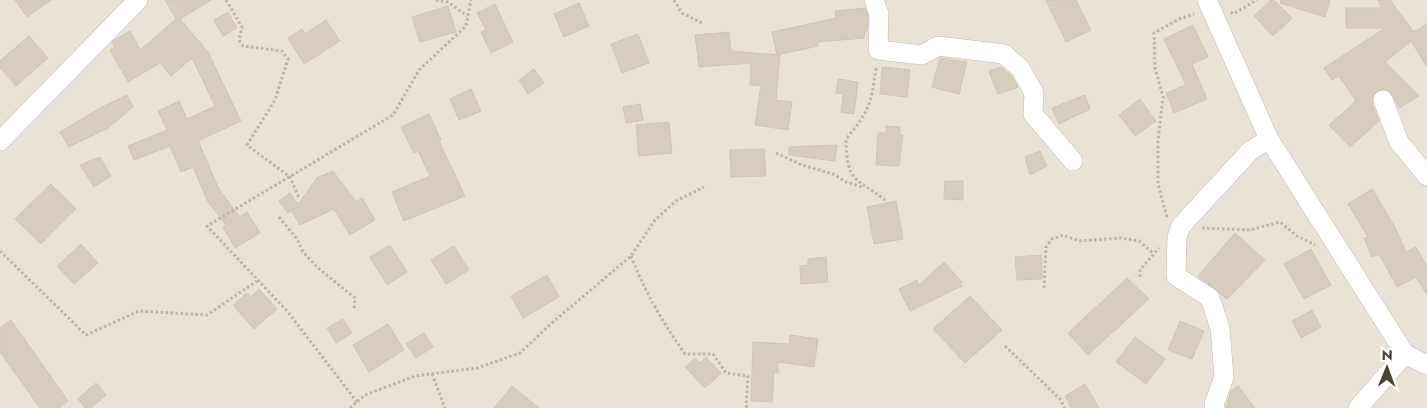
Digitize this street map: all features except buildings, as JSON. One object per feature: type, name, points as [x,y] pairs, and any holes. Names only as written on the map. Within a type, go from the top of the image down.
[{"type":"street","points":[[0,141],[138,0]]},
{"type":"street","points":[[874,0],[879,14],[878,50],[922,55],[938,46],[1004,54],[1020,68],[1034,93],[1033,114],[1073,161]]},
{"type":"street","points":[[1215,5],[1269,139],[1405,354],[1427,365]]},
{"type":"street","points":[[1383,100],[1399,142],[1427,176]]},
{"type":"street","points":[[1215,408],[1214,404],[1224,377],[1220,328],[1210,298],[1176,276],[1177,237],[1181,226],[1250,151],[1269,139]]},
{"type":"street","points":[[1358,408],[1405,354]]},
{"type":"path","points":[[226,0],[242,27],[239,40],[243,46],[282,51],[288,59],[275,100],[247,145],[290,177],[299,198]]},
{"type":"path","points":[[436,0],[448,2],[467,16]]},
{"type":"path","points":[[357,402],[287,311],[207,226],[393,115],[419,70],[466,26],[471,0]]},
{"type":"path","points":[[674,0],[682,13],[704,24]]},
{"type":"path","points":[[1258,0],[1233,14],[1215,5],[1179,19],[1154,33],[1155,68],[1163,97],[1158,141],[1158,184],[1168,220],[1181,226],[1250,230],[1280,222],[1297,236],[1320,248]]},
{"type":"path","points":[[878,50],[872,98],[865,116],[846,139],[847,166],[855,179],[868,190],[885,200]]},
{"type":"path","points":[[776,152],[802,166],[833,174],[846,182],[868,190]]},
{"type":"path","points":[[350,408],[365,394],[416,376],[477,368],[520,353],[554,321],[631,256],[655,220],[676,202],[704,187]]},
{"type":"path","points":[[279,217],[297,239],[303,252],[318,268],[355,298],[354,309]]},
{"type":"path","points":[[1044,288],[1046,247],[1052,239],[1063,235],[1079,241],[1120,238],[1139,241],[1153,253]]},
{"type":"path","points":[[0,251],[86,335],[139,311],[207,315],[257,280]]},
{"type":"path","points":[[631,256],[650,299],[685,354],[713,354],[726,373],[748,376],[746,406],[749,408]]},
{"type":"path","points":[[1005,346],[1060,399],[1065,408]]},
{"type":"path","points":[[432,374],[446,408]]},
{"type":"shaded area","points":[[0,0],[1427,0],[1427,408],[0,408]]}]
